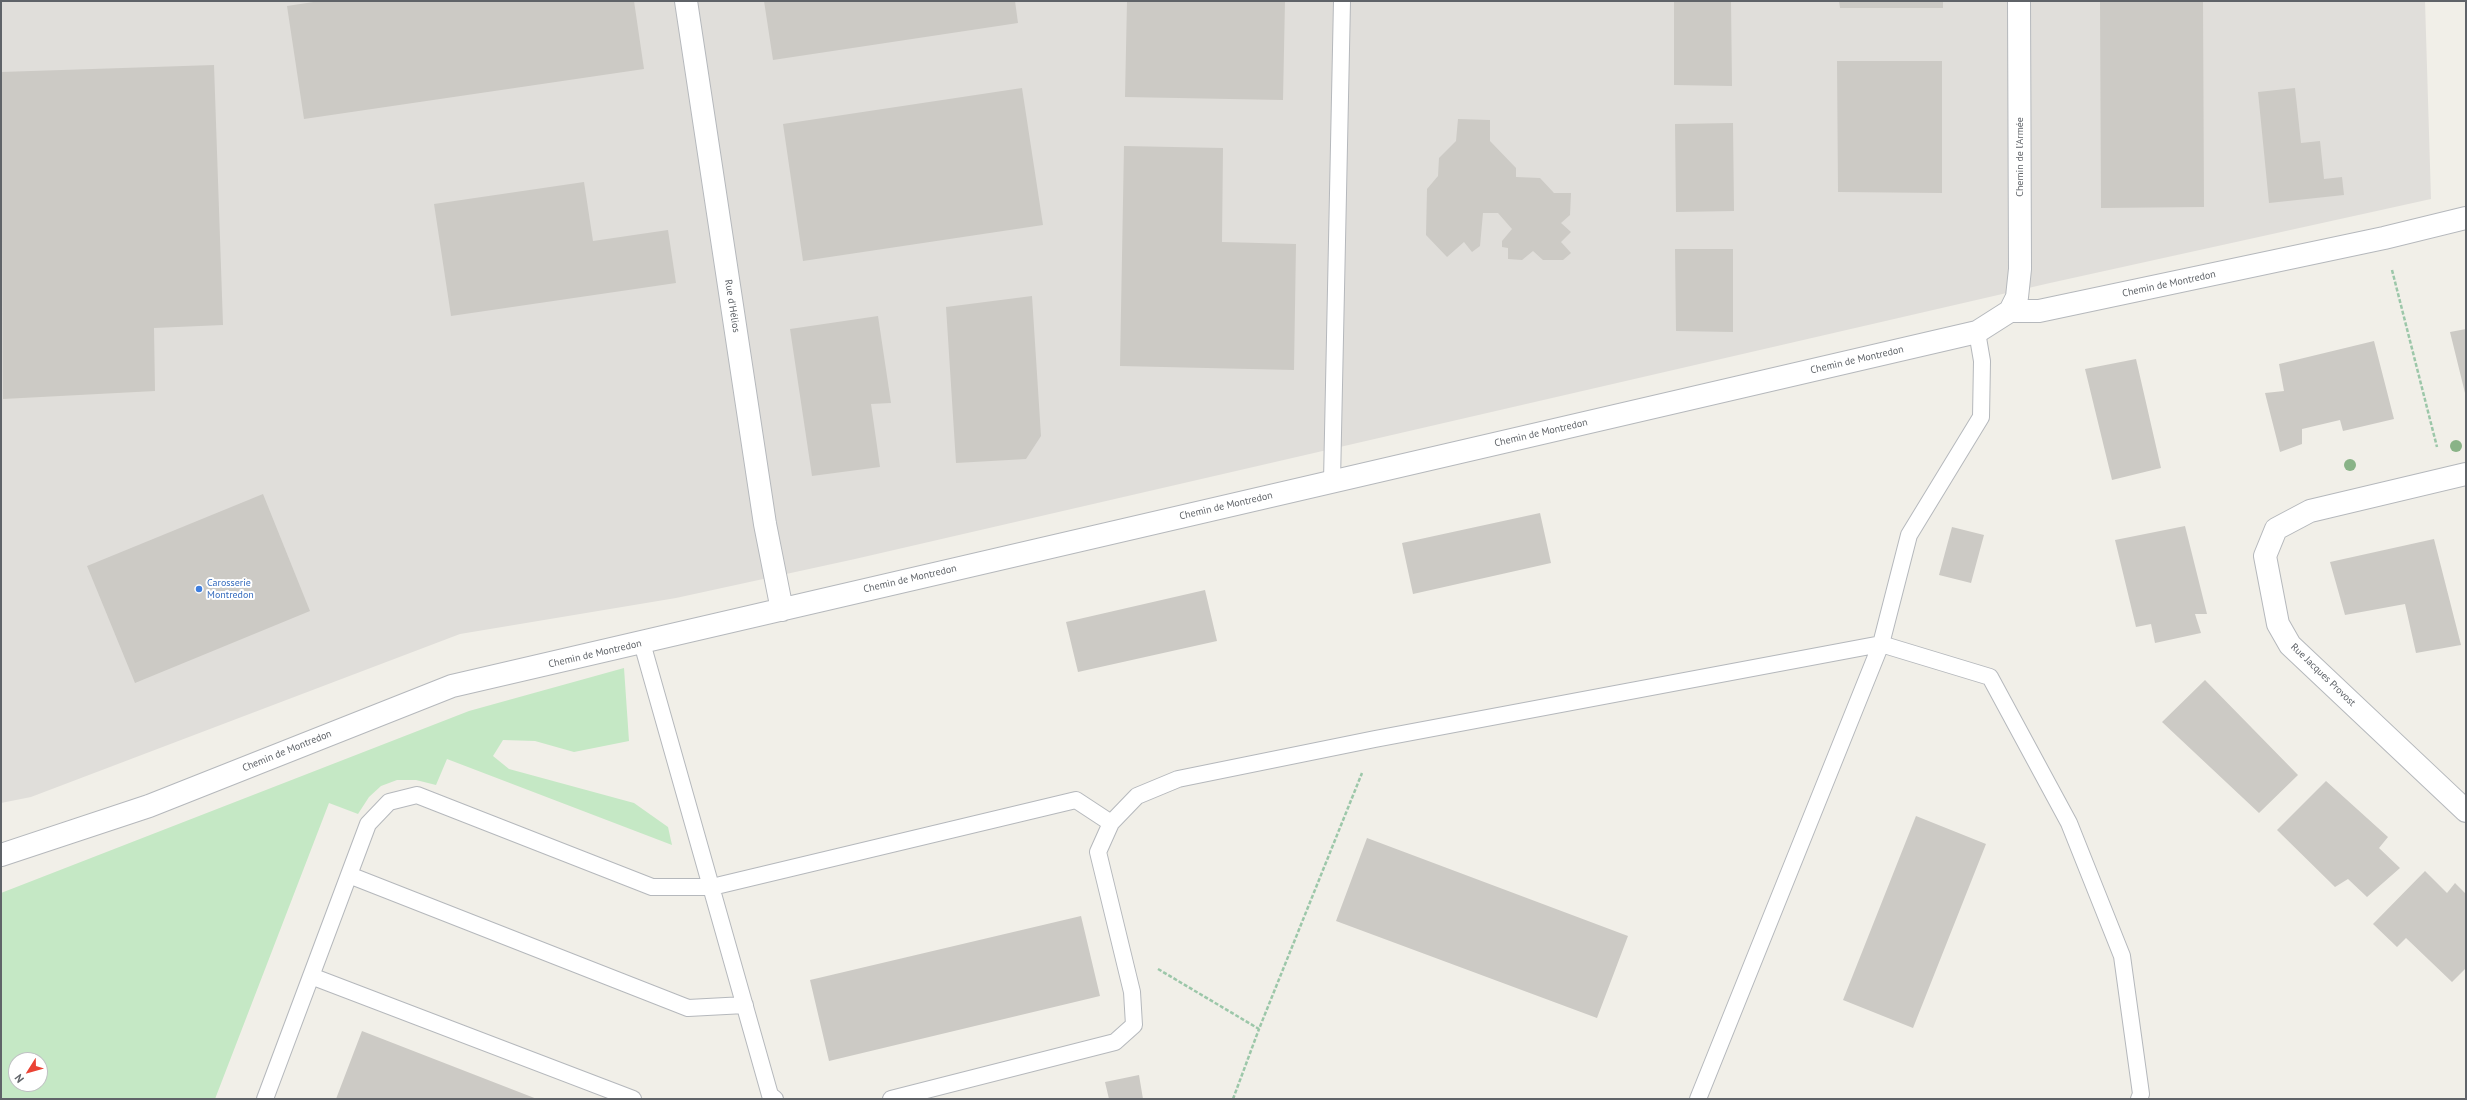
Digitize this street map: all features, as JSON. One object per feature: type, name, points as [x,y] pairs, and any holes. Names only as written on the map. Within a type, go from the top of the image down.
[{"type":"street","name":"Rue d'Hélios","points":[[686,1],[765,524],[782,610]]},
{"type":"street","name":"Chemin de l'Armée","points":[[2010,311],[2017,297],[2020,269],[2019,1]]},
{"type":"street","name":"Chemin de Montredon","points":[[1,855],[149,806],[452,686],[1977,332],[2010,311],[2038,311],[2384,238],[2466,218]]},
{"type":"street","name":"Rue Jacques Provost","points":[[2466,474],[2310,512],[2276,529],[2265,556],[2278,624],[2290,645],[2466,811]]},
{"type":"lane","points":[[1332,481],[1342,1]]},
{"type":"lane","points":[[1698,1099],[1881,644],[1909,535],[1981,417],[1982,361],[1977,332]]},
{"type":"lane","points":[[642,643],[771,1098]]},
{"type":"lane","points":[[891,1099],[1115,1042],[1134,1025],[1132,992],[1098,852],[1111,823],[1137,796],[1178,779],[1375,739],[1881,644],[1990,677],[2069,823],[2122,956],[2141,1094],[2140,1099]]},
{"type":"lane","points":[[265,1099],[368,824],[389,802],[418,795],[652,887],[712,886],[1076,800],[1111,823]]},
{"type":"lane","points":[[349,875],[688,1008],[745,1005]]},
{"type":"lane","points":[[311,976],[633,1099]]},
{"type":"path","points":[[2384,238],[2438,453]]},
{"type":"path","points":[[1233,1099],[1259,1029],[1375,739]]},
{"type":"path","points":[[1121,947],[1259,1029]]},
{"type":"shaded area","points":[[1,1],[2425,1],[2431,199],[2050,283],[855,559],[676,598],[460,634],[31,797],[1,803]]},
{"type":"green space","points":[[624,668],[629,741],[574,752],[535,741],[503,740],[493,756],[509,769],[634,803],[668,827],[672,845],[447,759],[436,785],[416,780],[397,780],[381,786],[369,797],[358,814],[329,803],[215,1099],[1,1099],[1,893],[469,711]]},
{"type":"building","points":[[320,1],[634,1],[644,69],[304,119],[287,6]]},
{"type":"building","points":[[764,1],[1015,1],[1018,23],[773,60]]},
{"type":"building","points":[[1127,1],[1285,1],[1283,100],[1125,97]]},
{"type":"building","points":[[1674,1],[1731,1],[1732,86],[1674,85]]},
{"type":"building","points":[[1839,1],[1943,1],[1943,8],[1840,8]]},
{"type":"building","points":[[2100,1],[2203,1],[2204,207],[2101,208]]},
{"type":"building","points":[[1837,61],[1942,61],[1942,193],[1838,192]]},
{"type":"building","points":[[214,65],[223,325],[154,328],[155,391],[3,399],[1,72]]},
{"type":"building","points":[[1022,88],[1043,225],[803,261],[783,124]]},
{"type":"building","points":[[2295,88],[2301,143],[2320,141],[2324,179],[2342,177],[2344,195],[2269,203],[2258,92]]},
{"type":"building","points":[[1458,119],[1490,120],[1490,141],[1516,168],[1516,177],[1540,178],[1554,193],[1571,193],[1570,215],[1561,223],[1571,232],[1561,242],[1571,253],[1563,260],[1543,260],[1533,251],[1522,260],[1508,259],[1508,248],[1502,247],[1502,241],[1512,229],[1498,213],[1483,213],[1480,246],[1472,252],[1464,242],[1447,257],[1426,235],[1427,189],[1438,176],[1439,158],[1456,141]]},
{"type":"building","points":[[1733,123],[1734,211],[1676,212],[1675,124]]},
{"type":"building","points":[[1124,146],[1223,148],[1222,242],[1296,244],[1294,370],[1120,366]]},
{"type":"building","points":[[584,182],[593,241],[668,230],[676,283],[451,316],[434,204]]},
{"type":"building","points":[[1675,249],[1733,249],[1733,332],[1676,331]]},
{"type":"building","points":[[1032,296],[1041,436],[1026,459],[956,463],[946,307]]},
{"type":"building","points":[[878,316],[891,403],[871,404],[880,467],[812,476],[790,329]]},
{"type":"building","points":[[2466,329],[2466,393],[2465,393],[2450,332]]},
{"type":"building","points":[[2374,341],[2394,419],[2343,431],[2340,420],[2302,429],[2302,444],[2280,452],[2265,393],[2284,391],[2279,364]]},
{"type":"building","points":[[2136,359],[2161,468],[2112,480],[2085,369]]},
{"type":"building","name":"Carosserie Montredon","points":[[263,494],[310,611],[135,683],[87,566]]},
{"type":"building","points":[[1540,513],[1551,563],[1413,594],[1402,543]]},
{"type":"building","points":[[2185,526],[2207,614],[2195,614],[2201,633],[2155,643],[2151,624],[2136,627],[2115,540]]},
{"type":"building","points":[[1952,527],[1984,535],[1971,583],[1939,575]]},
{"type":"building","points":[[2434,539],[2461,645],[2416,653],[2405,604],[2345,615],[2330,562]]},
{"type":"building","points":[[1205,590],[1217,641],[1078,672],[1066,622]]},
{"type":"building","points":[[2205,680],[2298,775],[2259,813],[2162,722]]},
{"type":"building","points":[[2326,781],[2388,837],[2379,848],[2400,868],[2367,897],[2348,879],[2335,887],[2277,830]]},
{"type":"building","points":[[1916,816],[1986,844],[1913,1028],[1843,1000]]},
{"type":"building","points":[[1367,838],[1628,936],[1597,1018],[1336,921]]},
{"type":"building","points":[[2425,871],[2447,893],[2455,883],[2466,894],[2466,968],[2452,982],[2406,938],[2397,947],[2373,924]]},
{"type":"building","points":[[1081,916],[1100,996],[829,1061],[810,980]]},
{"type":"building","points":[[362,1031],[537,1099],[336,1099]]},
{"type":"building","points":[[1139,1075],[1143,1099],[1109,1099],[1105,1082]]},
{"type":"place","name":"Carosserie Montredon","points":[[199,589]]}]
